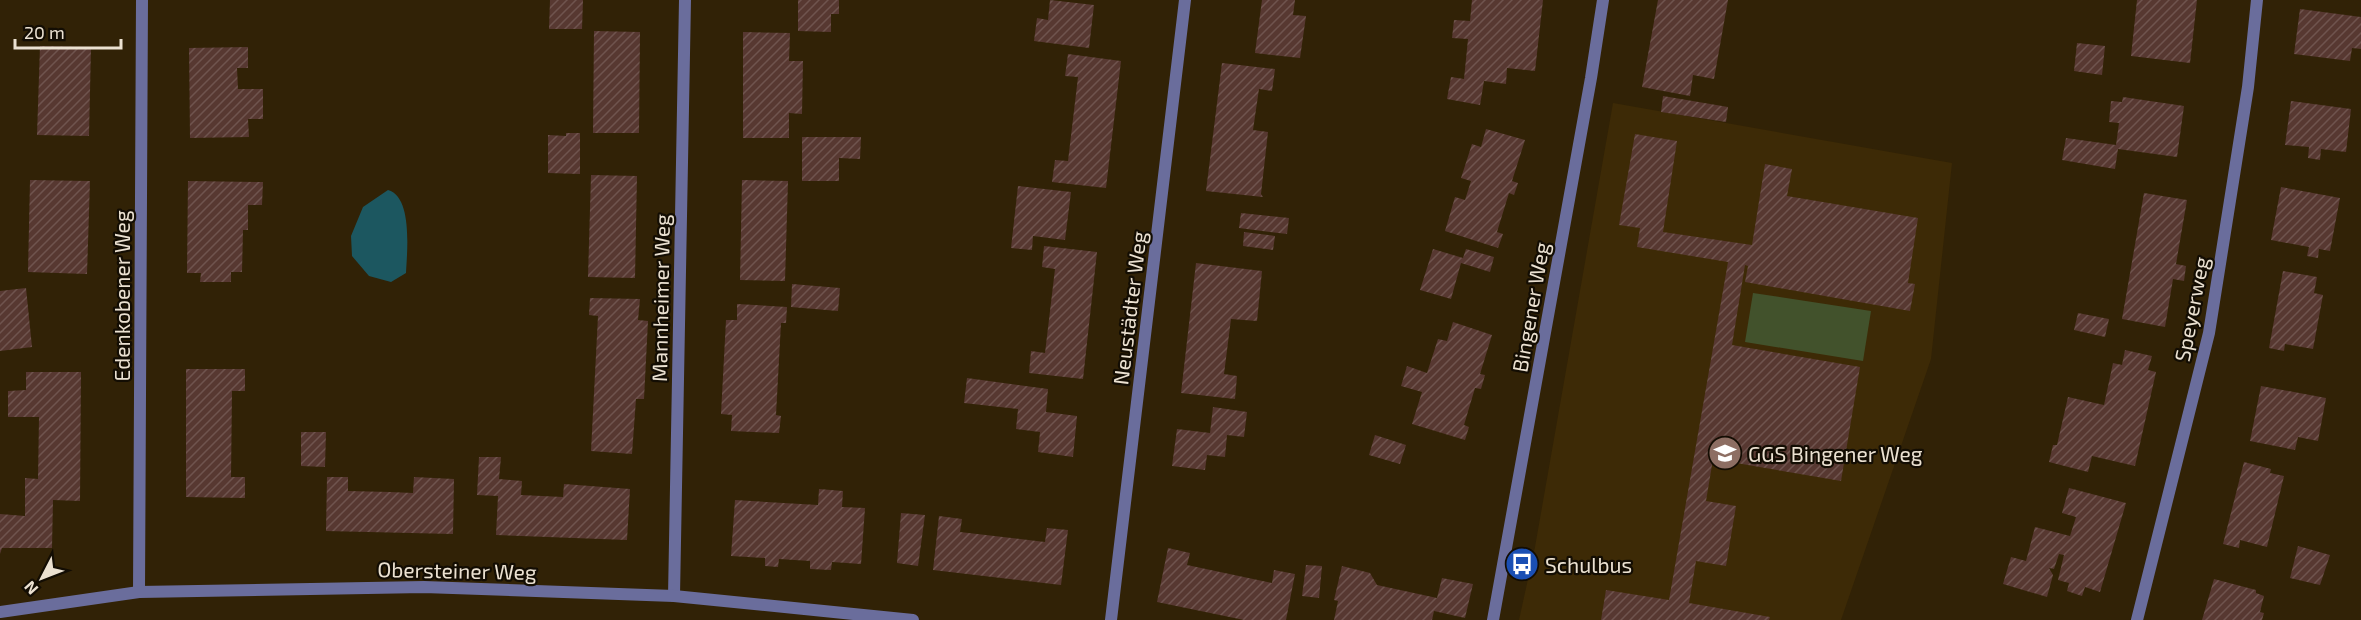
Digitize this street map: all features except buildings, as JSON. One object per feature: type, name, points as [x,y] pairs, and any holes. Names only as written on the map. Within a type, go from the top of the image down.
[{"type":"street","name":"Edenkobener Weg","points":[[139,592],[142,0]]},
{"type":"street","name":"Mannheimer Weg","points":[[674,596],[685,0]]},
{"type":"street","name":"Neustädter Weg","points":[[1111,620],[1185,0]]},
{"type":"street","name":"Bingener Weg","points":[[1493,620],[1589,90],[1603,0]]},
{"type":"street","name":"Speyerweg","points":[[2137,620],[2209,333],[2248,87],[2258,0]]},
{"type":"street","name":"Obersteiner Weg","points":[[0,612],[139,592],[424,587],[674,596],[914,620]]},
{"type":"shaded area","name":"GGS Bingener Weg","points":[[1613,103],[1952,163],[1931,359],[1841,620],[1519,620],[1535,547]]},
{"type":"green space","points":[[1753,293],[1871,311],[1863,361],[1745,342]]},
{"type":"water","points":[[388,190],[402,203],[407,226],[406,273],[391,282],[369,276],[352,256],[351,236],[363,207]]},
{"type":"place","name":"GGS Bingener Weg","points":[[1725,453]]},
{"type":"place","name":"Schulbus","points":[[1522,564]]}]
